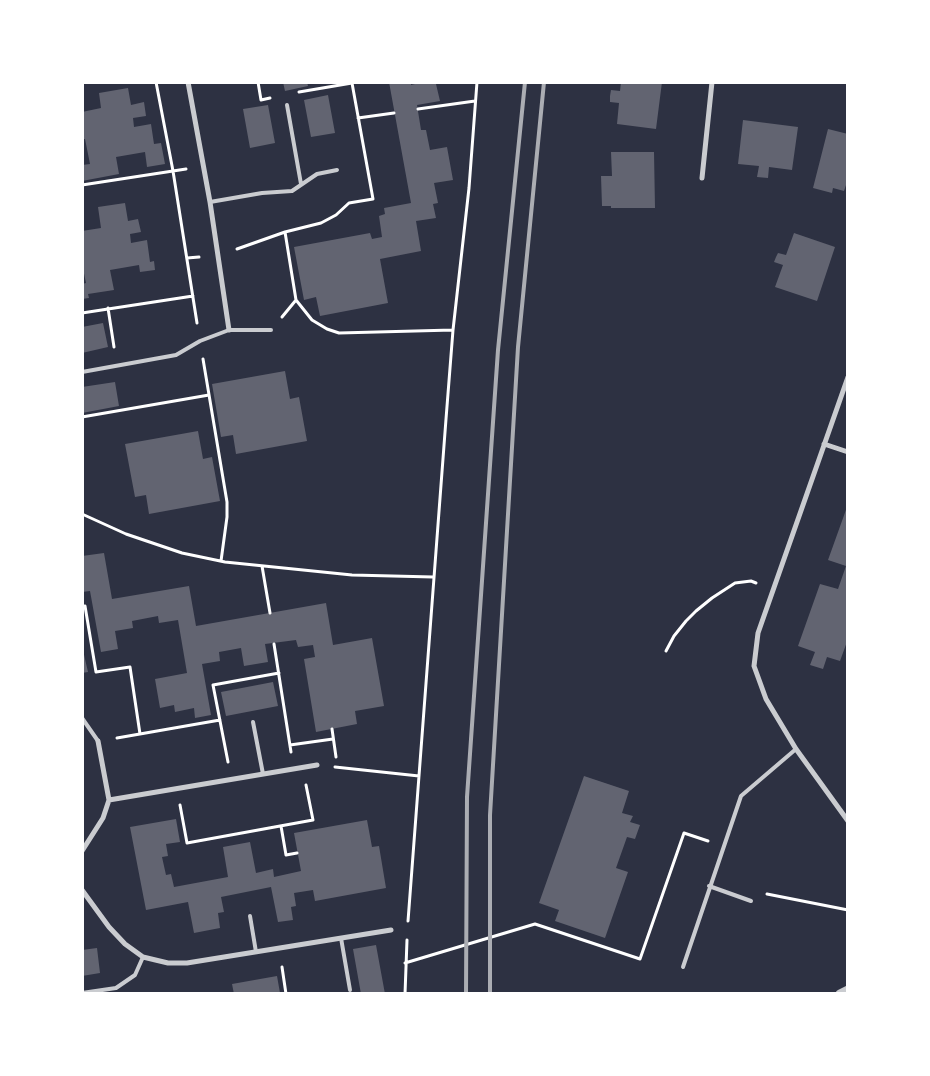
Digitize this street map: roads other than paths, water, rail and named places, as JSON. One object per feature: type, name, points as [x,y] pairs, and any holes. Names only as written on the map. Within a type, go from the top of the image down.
[{"type":"street","points":[[188,82],[210,202],[228,330]]},
{"type":"street","points":[[702,178],[712,82]]},
{"type":"street","points":[[847,818],[796,749],[766,699],[754,666],[758,633],[848,377]]},
{"type":"street","points":[[824,444],[848,452]]},
{"type":"street","points":[[82,851],[103,818],[109,800],[98,741]]},
{"type":"street","points":[[109,800],[316,765]]},
{"type":"street","points":[[82,890],[109,927],[126,944],[143,957],[159,961],[187,963],[390,930]]},
{"type":"street","points":[[840,994],[848,990]]},
{"type":"lane","points":[[287,105],[301,184]]},
{"type":"lane","points":[[210,202],[262,193],[292,191],[317,174],[337,170]]},
{"type":"lane","points":[[82,372],[176,355],[200,341],[228,330],[271,330]]},
{"type":"lane","points":[[82,718],[98,741]]},
{"type":"lane","points":[[252,722],[263,774]]},
{"type":"lane","points":[[683,967],[741,796],[796,749]]},
{"type":"lane","points":[[709,886],[751,901]]},
{"type":"lane","points":[[250,916],[256,952]]},
{"type":"lane","points":[[341,938],[350,990]]},
{"type":"lane","points":[[82,994],[116,988],[135,975],[143,957]]},
{"type":"railway","points":[[466,994],[467,797],[498,350],[525,82]]},
{"type":"railway","points":[[490,994],[490,815],[518,347],[544,82]]}]
